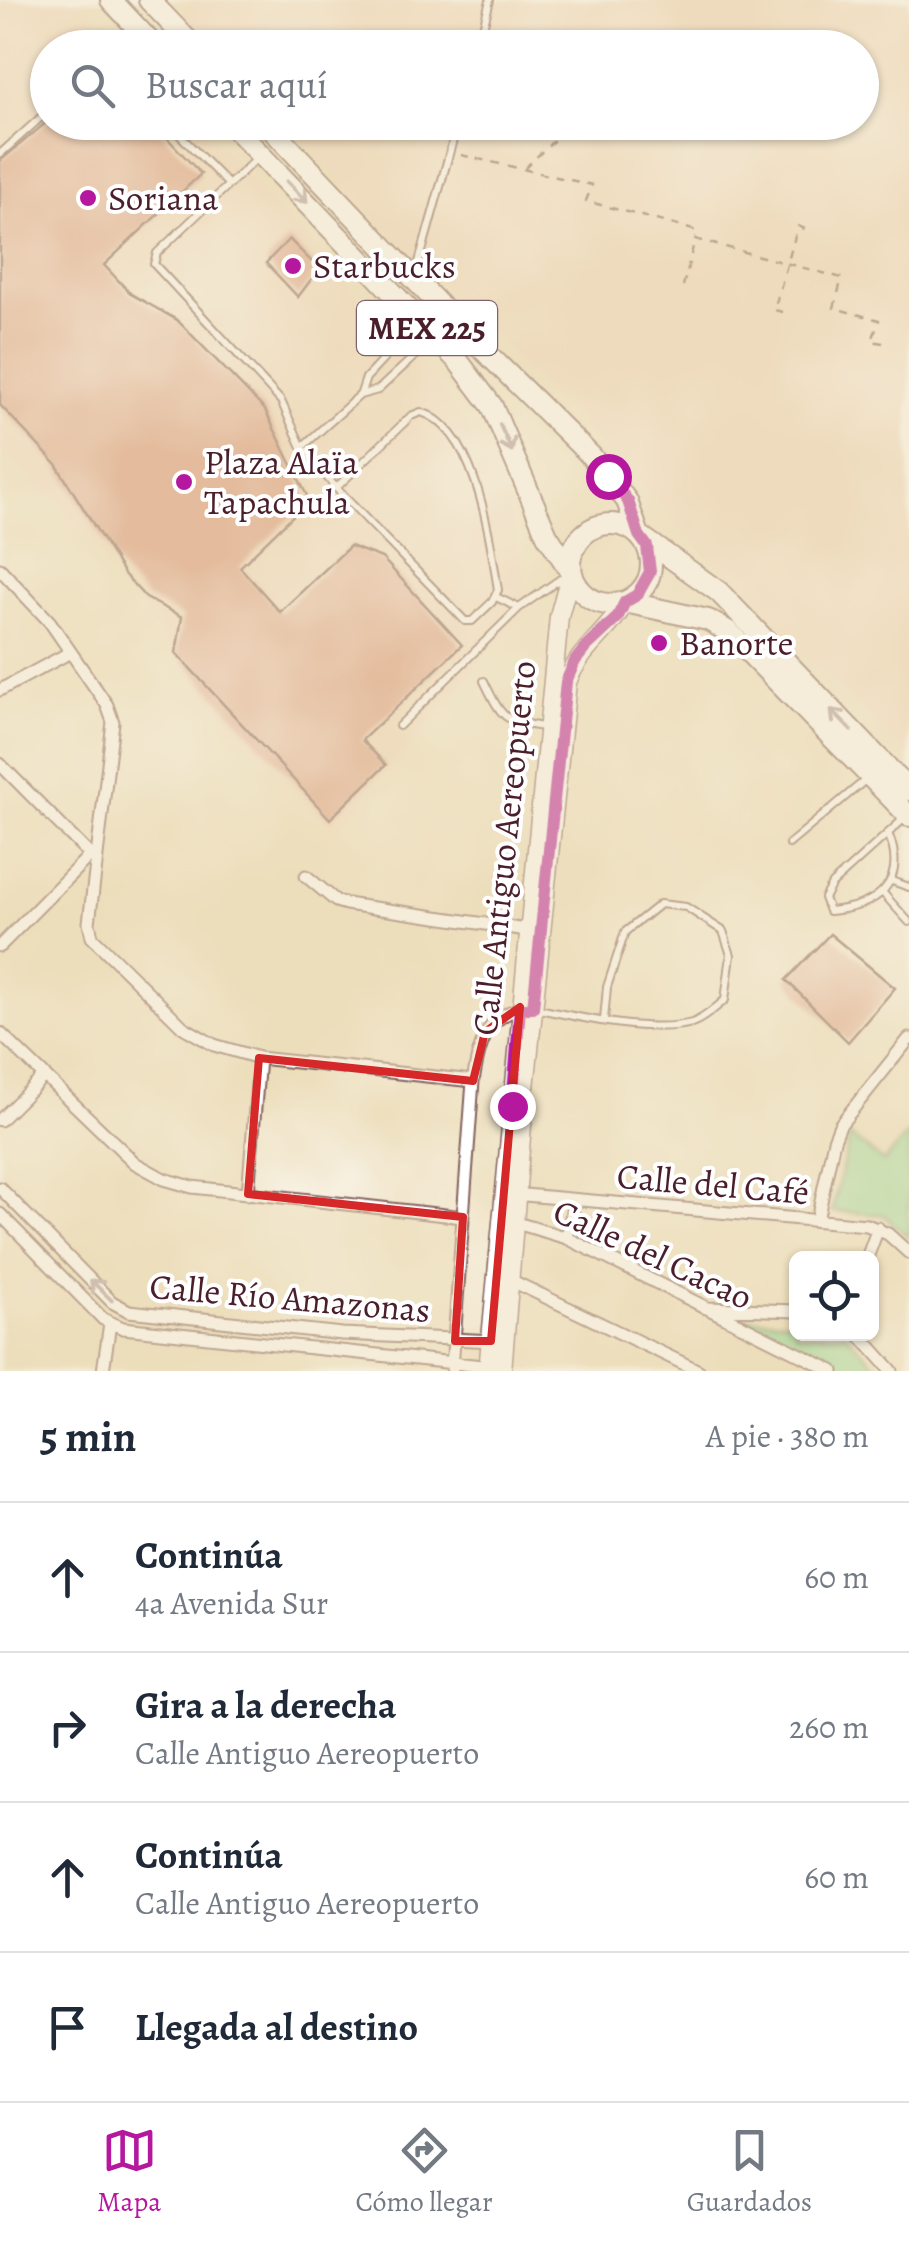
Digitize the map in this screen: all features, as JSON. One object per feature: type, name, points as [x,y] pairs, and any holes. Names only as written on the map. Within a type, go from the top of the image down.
[{"type":"main road","points":[[111,0],[140,30]]},
{"type":"main road","points":[[149,0],[178,30]]},
{"type":"main road","name":"MEX 225","points":[[246,140],[436,336],[492,406],[548,535],[571,572]]},
{"type":"main road","name":"MEX 225","points":[[282,140],[608,476],[628,501],[639,535]]},
{"type":"main road","points":[[908,816],[729,632],[708,620],[625,602],[597,603],[576,585],[571,572],[574,547],[592,529],[616,524],[639,535],[719,592],[909,790]]},
{"type":"main road","points":[[625,602],[637,595],[650,572],[647,546],[639,535]]},
{"type":"main road","name":"Calle Antiguo Aereopuerto","points":[[527,1008],[527,930],[558,616],[571,572]]},
{"type":"main road","name":"Calle Antiguo Aereopuerto","points":[[495,1369],[527,1008],[566,682],[575,661],[617,618],[625,602]]},
{"type":"street","points":[[0,570],[32,600],[107,705],[113,722],[94,855],[88,930],[92,937],[183,1027],[214,1045],[259,1058],[473,1081]]},
{"type":"street","points":[[0,690],[70,653]]},
{"type":"street","points":[[0,764],[94,855]]},
{"type":"street","points":[[0,788],[12,776]]},
{"type":"street","points":[[0,946],[94,855]]},
{"type":"street","points":[[306,876],[336,901],[346,904],[527,930]]},
{"type":"street","points":[[452,1367],[473,1081],[485,1032],[501,1014],[527,1008]]},
{"type":"street","points":[[0,1033],[135,1163],[164,1178],[192,1187],[463,1218]]},
{"type":"street","points":[[818,1220],[840,1126],[909,1039]]},
{"type":"street","points":[[248,1194],[259,1058]]},
{"type":"street","points":[[0,1120],[44,1076]]},
{"type":"street","name":"Calle Río Amazonas","points":[[0,1188],[112,1302],[129,1311],[342,1334],[498,1341]]},
{"type":"street","name":"Calle del Café","points":[[510,1194],[878,1228],[909,1251]]},
{"type":"street","points":[[568,1238],[574,1200]]},
{"type":"street","name":"Calle Río Amazonas","points":[[0,1214],[110,1324],[452,1367],[495,1369]]},
{"type":"street","name":"Calle del Cacao","points":[[508,1220],[568,1238],[833,1371]]},
{"type":"street","points":[[870,1251],[878,1228]]},
{"type":"street","points":[[503,1277],[700,1371]]},
{"type":"street","points":[[702,1308],[789,1312]]},
{"type":"street","points":[[103,1371],[110,1324]]},
{"type":"street","points":[[865,1341],[892,1371]]},
{"type":"lane","points":[[482,30],[490,0]]},
{"type":"lane","points":[[0,154],[30,127]]},
{"type":"lane","points":[[185,140],[228,186]]},
{"type":"lane","points":[[415,279],[453,140]]},
{"type":"lane","points":[[260,155],[157,253],[154,264],[281,401],[302,447],[336,488],[465,621],[472,621],[496,597],[498,590],[478,485],[447,430],[434,416],[421,412],[411,416],[336,488]]},
{"type":"lane","points":[[302,447],[360,394],[366,378],[420,320]]},
{"type":"lane","points":[[360,394],[378,390],[436,336]]},
{"type":"lane","points":[[399,726],[519,608],[571,572]]},
{"type":"lane","points":[[496,597],[519,608]]},
{"type":"lane","points":[[484,681],[499,712],[511,721],[549,728]]},
{"type":"lane","points":[[788,844],[870,776]]},
{"type":"lane","points":[[888,833],[898,864],[892,881],[856,909],[829,912],[824,898],[832,884],[888,833],[908,816]]},
{"type":"lane","points":[[892,881],[909,887]]},
{"type":"lane","points":[[882,892],[909,922]]},
{"type":"lane","points":[[527,1008],[604,1020],[666,1026],[696,1022],[725,1000],[732,955],[723,931],[686,906],[660,904],[625,932],[607,987],[604,1020]]},
{"type":"path","points":[[524,169],[554,140]]},
{"type":"path","points":[[450,152],[592,185],[586,200],[697,231],[683,286]]},
{"type":"path","points":[[783,312],[774,310],[798,226],[807,230]]},
{"type":"path","points":[[696,238],[842,278],[834,308],[879,320],[872,340],[883,343]]},
{"type":"highlighted area","points":[[520,1007],[491,1341],[455,1341],[463,1217],[248,1194],[259,1058],[473,1081],[485,1032]]},
{"type":"shaded area","points":[[0,0],[80,0],[107,30],[30,30],[30,116],[0,140]]},
{"type":"shaded area","points":[[194,0],[909,0],[909,759],[300,140],[879,140],[879,30],[192,30],[179,17]]},
{"type":"shaded area","points":[[30,119],[30,140],[215,140],[424,367],[500,473],[533,608],[464,681],[333,833],[172,654],[83,528],[0,450],[0,143]]},
{"type":"green space","points":[[909,1133],[909,1238],[884,1215],[832,1211],[850,1136],[884,1162]]},
{"type":"green space","points":[[736,1318],[789,1321],[789,1341],[853,1341],[882,1371],[850,1371]]},
{"type":"building","points":[[30,136],[30,140],[169,140],[201,174],[104,265],[131,294],[177,320],[265,410],[309,500],[240,567],[280,612],[350,546],[382,558],[462,645],[362,740],[386,765],[330,819],[176,653],[182,617],[146,598],[124,574],[56,464],[0,405],[0,161]]},
{"type":"building","name":"Starbucks","points":[[289,239],[319,269],[298,297],[266,263]]},
{"type":"building","points":[[830,934],[895,988],[848,1042],[786,980]]},
{"type":"place","name":"Soriana","points":[[88,198]]},
{"type":"place","name":"Starbucks","points":[[293,266]]},
{"type":"place","name":"Plaza Alaïa Tapachula","points":[[184,482]]},
{"type":"place","name":"Banorte","points":[[659,643]]},
{"type":"route","points":[[512,1106],[520,1008],[533,1008],[566,682],[575,661],[617,618],[625,602],[637,595],[650,572],[647,546],[639,535],[628,501],[608,476]]}]
